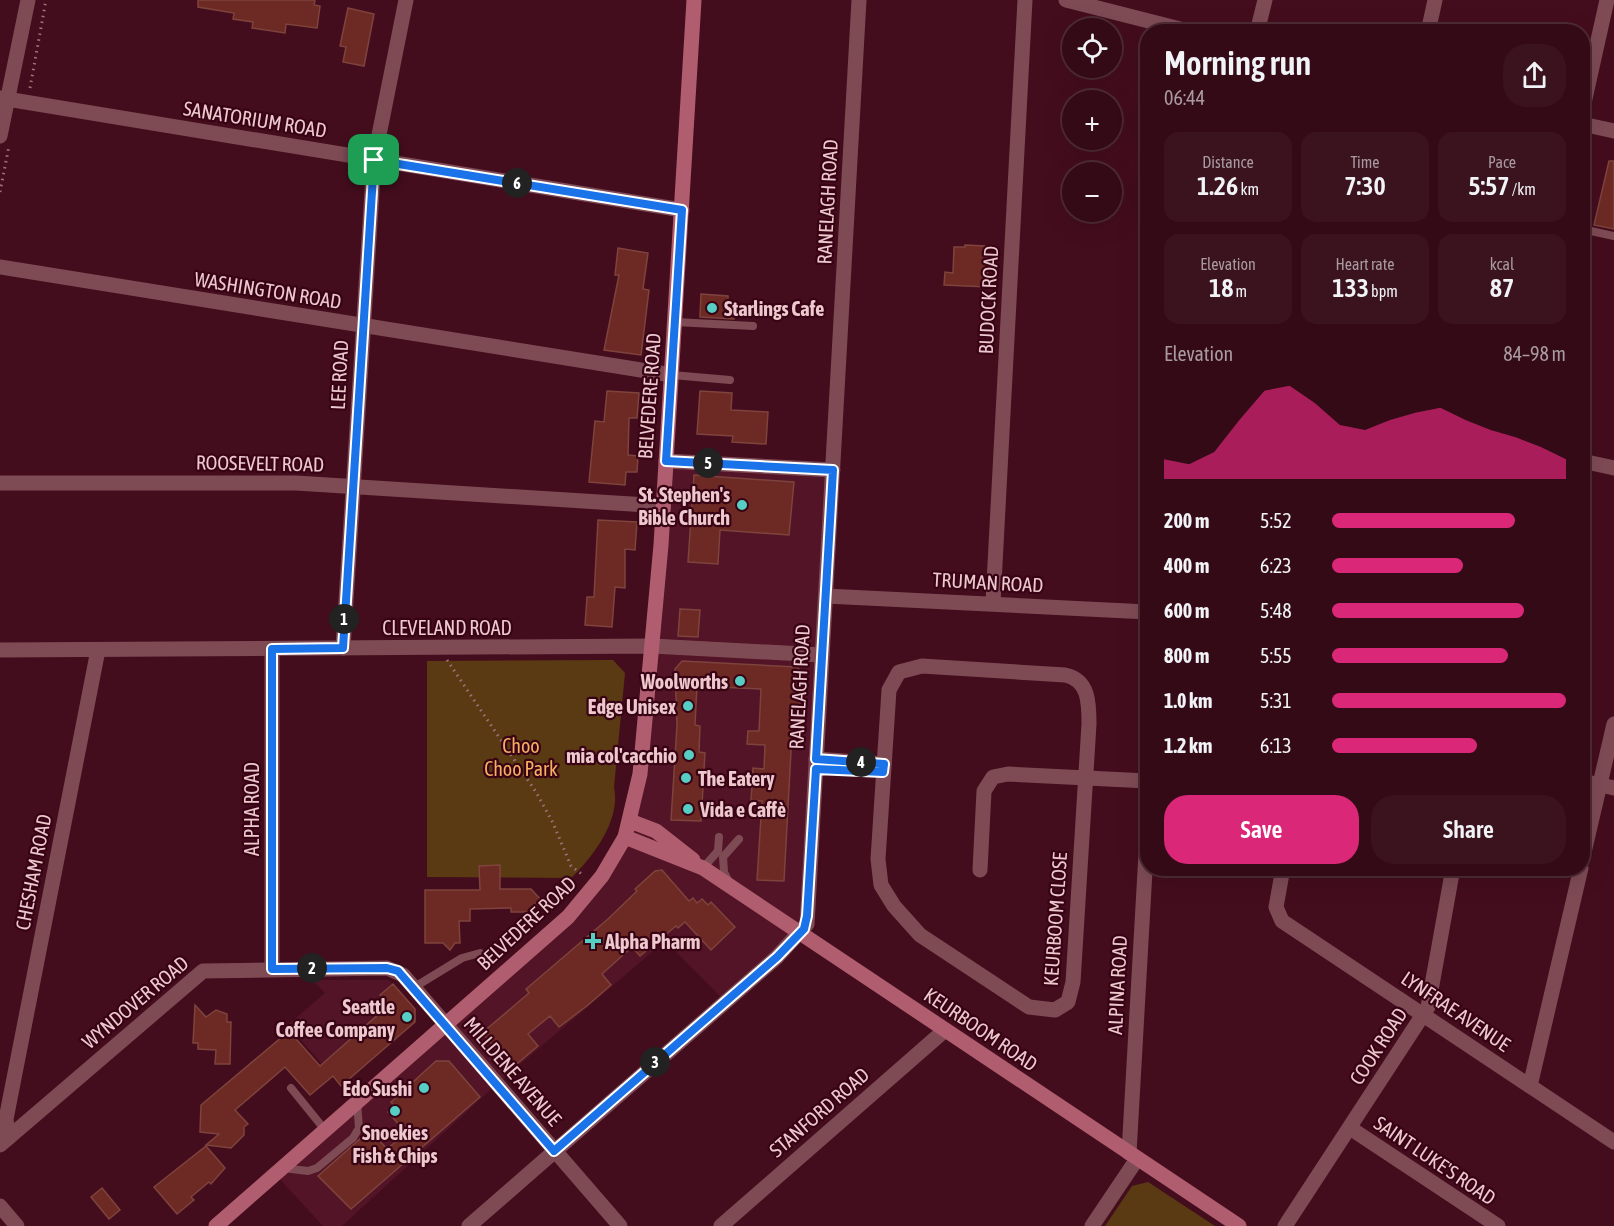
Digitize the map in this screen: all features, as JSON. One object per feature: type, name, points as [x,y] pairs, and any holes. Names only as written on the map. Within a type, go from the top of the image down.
[{"type":"main road","name":"BELVEDERE ROAD","points":[[216,1226],[578,907],[602,876],[625,837],[640,774],[652,646],[672,375],[694,0]]},
{"type":"main road","name":"KEURBOOM ROAD","points":[[630,821],[662,835],[735,890],[1239,1226]]},
{"type":"main road","name":"KEURBOOM ROAD","points":[[625,837],[702,867]]},
{"type":"street","points":[[0,136],[4,99],[27,0]]},
{"type":"street","name":"LEE ROAD","points":[[343,648],[374,160],[406,0]]},
{"type":"street","name":"RANELAGH ROAD","points":[[469,1226],[777,957],[807,924],[859,0]]},
{"type":"street","name":"BUDOCK ROAD","points":[[993,603],[1025,0]]},
{"type":"street","points":[[1066,0],[1094,3],[1165,24]]},
{"type":"street","points":[[1259,24],[1265,0]]},
{"type":"street","points":[[1430,24],[1435,0]]},
{"type":"street","points":[[1590,76],[1607,0]]},
{"type":"street","name":"SANATORIUM ROAD","points":[[4,99],[682,210]]},
{"type":"street","points":[[1590,126],[1614,131]]},
{"type":"street","name":"WASHINGTON ROAD","points":[[0,267],[672,375]]},
{"type":"street","points":[[666,461],[833,470]]},
{"type":"street","points":[[1590,463],[1614,468]]},
{"type":"street","name":"ROOSEVELT ROAD","points":[[0,483],[296,483],[663,506]]},
{"type":"street","name":"TRUMAN ROAD","points":[[826,596],[1140,612]]},
{"type":"street","name":"CLEVELAND ROAD","points":[[0,650],[652,646],[822,655]]},
{"type":"street","name":"ALPHA ROAD","points":[[272,649],[272,969]]},
{"type":"street","name":"CHESHAM ROAD","points":[[4,1142],[6,1116],[98,650]]},
{"type":"street","name":"KEURBOOM CLOSE","points":[[922,666],[1065,675],[1079,680],[1088,700],[1085,778],[1072,988],[1068,1002],[1062,1008],[1044,1011],[1029,1007],[936,947],[921,935],[894,906],[881,885],[879,875],[884,768],[889,690],[899,672],[922,666]]},
{"type":"street","points":[[1590,837],[1607,787],[1614,724]]},
{"type":"street","points":[[816,764],[884,768]]},
{"type":"street","points":[[980,870],[984,791],[993,777],[1002,774],[1140,781]]},
{"type":"street","points":[[1590,783],[1607,787]]},
{"type":"street","name":"ALPINA ROAD","points":[[1133,1156],[1145,876]]},
{"type":"street","name":"LYNFRAE AVENUE","points":[[1282,876],[1277,913],[1290,927],[1614,1142]]},
{"type":"street","name":"COOK ROAD","points":[[1285,1226],[1424,1015],[1431,1000],[1452,876]]},
{"type":"street","points":[[1530,1086],[1579,876]]},
{"type":"street","name":"WYNDOVER ROAD","points":[[4,1142],[197,974],[216,969],[387,968],[398,971],[445,1025]]},
{"type":"street","name":"MILLDENE AVENUE","points":[[445,1025],[620,1226]]},
{"type":"street","name":"STANFORD ROAD","points":[[721,1226],[945,1030]]},
{"type":"street","name":"SAINT LUKE'S ROAD","points":[[1350,1128],[1498,1226]]},
{"type":"street","points":[[1092,1226],[1133,1156]]},
{"type":"street","points":[[0,1206],[17,1226]]},
{"type":"lane","points":[[1590,231],[1614,236]]},
{"type":"lane","points":[[675,322],[753,326]]},
{"type":"lane","points":[[672,375],[730,380]]},
{"type":"lane","points":[[702,867],[718,851],[719,837]]},
{"type":"lane","points":[[735,890],[724,872],[723,857],[739,839]]},
{"type":"lane","points":[[413,988],[462,958],[480,953]]},
{"type":"lane","points":[[291,1088],[326,1130]]},
{"type":"lane","points":[[282,1168],[303,1171],[317,1168],[348,1143],[359,1128],[357,1102]]},
{"type":"path","points":[[446,659],[536,792],[553,823],[571,866],[583,875]]},
{"type":"shaded area","points":[[666,461],[833,470],[807,924],[725,1001],[665,941],[497,1084],[342,1226],[323,1226],[275,1174],[568,917],[633,813]]},
{"type":"shaded area","points":[[313,980],[389,980],[415,1009],[341,1086],[288,1025],[325,993]]},
{"type":"green space","name":"Choo Choo Park","points":[[613,660],[625,673],[614,787],[615,800],[609,825],[588,860],[571,878],[427,877],[427,661]]},
{"type":"green space","points":[[1148,1182],[1215,1226],[1105,1226],[1132,1186]]},
{"type":"building","points":[[198,0],[315,0],[314,5],[320,6],[317,28],[286,24],[285,33],[252,28],[253,22],[233,19],[234,13],[198,7]]},
{"type":"building","points":[[348,8],[374,14],[364,66],[343,62],[346,47],[340,46]]},
{"type":"building","points":[[1609,161],[1614,161],[1614,229],[1594,225]]},
{"type":"building","points":[[965,245],[986,246],[988,287],[944,285],[945,272],[953,273],[954,247],[965,247]]},
{"type":"building","points":[[618,248],[648,253],[643,289],[649,290],[641,355],[604,350],[619,275],[615,275]]},
{"type":"building","points":[[701,294],[728,296],[728,302],[735,302],[734,319],[700,317]]},
{"type":"building","points":[[607,391],[639,393],[637,418],[629,418],[628,455],[638,456],[637,472],[626,472],[625,485],[589,482],[595,421],[604,422]]},
{"type":"building","points":[[700,391],[732,393],[731,410],[768,412],[766,444],[732,442],[733,436],[697,434]]},
{"type":"building","name":"St. Stephen's Bible Church","points":[[694,475],[794,482],[789,535],[720,530],[718,564],[688,562]]},
{"type":"building","points":[[598,520],[637,522],[635,550],[625,549],[625,588],[615,587],[612,627],[585,625],[587,597],[594,597]]},
{"type":"building","points":[[680,609],[700,610],[698,637],[678,636]]},
{"type":"building","points":[[682,661],[797,667],[803,673],[797,733],[792,733],[784,881],[757,880],[762,801],[751,800],[753,768],[764,769],[765,745],[747,744],[748,731],[759,731],[761,689],[697,686],[695,725],[700,726],[699,752],[705,753],[701,821],[671,820],[677,725],[675,669]]},
{"type":"building","points":[[500,865],[500,889],[531,889],[542,901],[531,912],[511,912],[511,908],[470,909],[470,921],[459,921],[460,943],[455,943],[450,950],[443,943],[425,943],[425,890],[480,890],[479,866]]},
{"type":"building","points":[[662,870],[689,901],[693,898],[697,903],[702,899],[708,905],[711,902],[735,927],[711,950],[685,922],[678,928],[676,926],[640,956],[632,947],[602,974],[611,985],[588,1005],[559,1027],[550,1016],[528,1034],[538,1046],[512,1068],[482,1033],[529,993],[526,989],[608,919],[637,891],[635,889],[655,871]]},
{"type":"building","points":[[393,984],[415,1009],[415,1022],[341,1086],[333,1076],[310,1095],[285,1067],[235,1110],[248,1124],[244,1127],[244,1135],[231,1148],[206,1145],[219,1134],[200,1132],[201,1105],[289,1031],[320,1066],[389,1005],[380,995]]},
{"type":"building","points":[[195,1005],[206,1017],[216,1010],[227,1014],[227,1022],[231,1022],[230,1064],[215,1064],[216,1050],[198,1049],[198,1043],[193,1043]]},
{"type":"building","points":[[436,1061],[449,1061],[480,1097],[351,1209],[318,1176],[370,1130],[387,1149],[406,1133],[388,1112],[394,1106],[391,1102]]},
{"type":"building","points":[[206,1146],[225,1168],[211,1184],[209,1182],[191,1197],[194,1200],[177,1214],[154,1187]]},
{"type":"building","points":[[102,1188],[120,1210],[109,1219],[91,1197]]},
{"type":"place","name":"Starlings Cafe","points":[[712,308]]},
{"type":"place","name":"St. Stephen's Bible Church","points":[[742,505]]},
{"type":"place","name":"Woolworths","points":[[740,681]]},
{"type":"place","name":"Edge Unisex","points":[[688,706]]},
{"type":"place","name":"mia col'cacchio","points":[[689,755]]},
{"type":"place","name":"The Eatery","points":[[686,778]]},
{"type":"place","name":"Vida e Caffè","points":[[688,809]]},
{"type":"place","name":"Alpha Pharm","points":[[593,941]]},
{"type":"place","name":"Seattle Coffee Company","points":[[407,1017]]},
{"type":"place","name":"Edo Sushi","points":[[424,1088]]},
{"type":"place","name":"Snoekies Fish & Chips","points":[[395,1111]]},
{"type":"route","points":[[374,160],[682,210],[666,461],[833,470],[816,759],[884,764],[883,772],[816,769],[807,924],[804,929],[792,944],[554,1151],[398,971],[387,968],[272,969],[272,649],[343,648],[374,160]]}]
